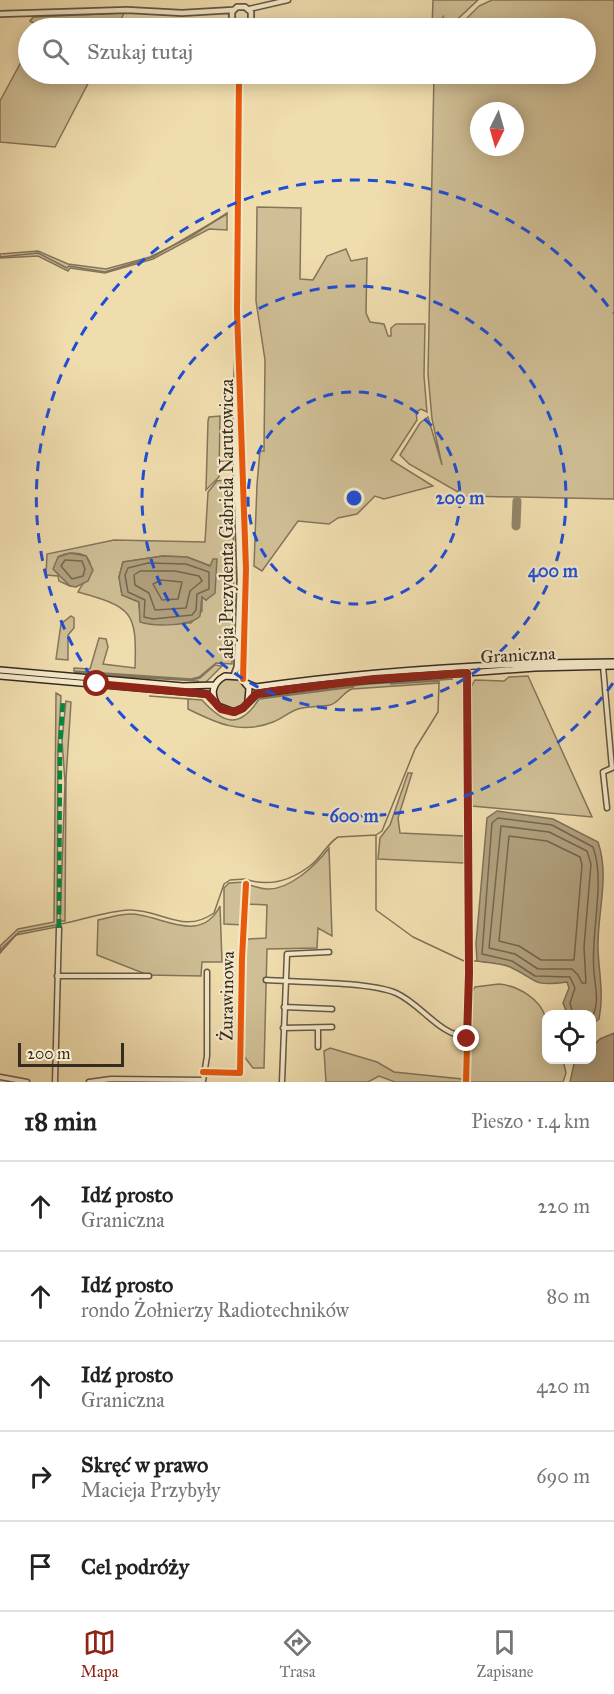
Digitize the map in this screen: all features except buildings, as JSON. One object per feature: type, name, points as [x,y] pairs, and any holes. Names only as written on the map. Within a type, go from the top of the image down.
[{"type":"main road","name":"Graniczna","points":[[244,681],[255,687],[374,673],[528,663],[614,662]]},
{"type":"main road","name":"Graniczna","points":[[248,701],[256,694],[374,679],[614,666]]},
{"type":"main road","points":[[0,670],[183,686],[214,685],[225,676],[234,675],[244,681],[249,692],[248,701],[243,708],[232,712],[221,709],[207,694],[0,676]]},
{"type":"main road","points":[[214,685],[214,699]]},
{"type":"street","points":[[0,14],[127,10],[218,12],[239,5],[249,9],[288,0]]},
{"type":"street","points":[[218,12],[231,18],[239,5]]},
{"type":"street","points":[[252,15],[262,6]]},
{"type":"street","points":[[249,9],[252,18]]},
{"type":"street","name":"aleja Prezydenta Gabriela Narutowicza","points":[[234,675],[237,666],[240,603],[235,436],[238,358],[239,84]]},
{"type":"street","name":"aleja Prezydenta Gabriela Narutowicza","points":[[238,358],[246,570],[244,681]]},
{"type":"street","points":[[603,666],[612,768],[603,772],[607,808]]},
{"type":"street","points":[[466,1082],[469,973],[467,673]]},
{"type":"street","name":"Żurawinowa","points":[[203,1072],[240,1073],[246,884]]},
{"type":"street","points":[[55,1082],[59,928]]},
{"type":"street","points":[[282,1082],[287,954],[329,952]]},
{"type":"street","points":[[89,1082],[111,1079],[203,1081],[207,1056],[207,972]]},
{"type":"street","points":[[57,976],[148,976]]},
{"type":"street","points":[[266,980],[383,989],[398,994],[449,1031],[467,1037]]},
{"type":"street","points":[[284,1007],[332,1009]]},
{"type":"street","points":[[284,1028],[332,1027]]},
{"type":"street","points":[[318,1028],[318,1047]]},
{"type":"street","points":[[0,1077],[27,1082]]},
{"type":"shaded area","points":[[433,0],[478,0],[459,18],[432,18]]},
{"type":"shaded area","points":[[492,0],[614,0],[614,499],[465,496],[409,464],[400,455],[420,423],[428,417],[442,465],[432,419],[428,374],[434,84],[596,84],[596,18],[467,18],[479,6]]},
{"type":"shaded area","points":[[124,13],[122,18],[33,17]]},
{"type":"shaded area","points":[[18,68],[18,84],[88,84],[55,147],[0,142],[0,101]]},
{"type":"shaded area","points":[[257,207],[301,208],[300,279],[313,280],[327,256],[346,249],[351,261],[367,258],[366,313],[370,322],[384,324],[388,336],[391,336],[391,328],[396,324],[425,324],[424,376],[427,412],[421,409],[416,412],[417,420],[391,460],[433,486],[384,499],[375,496],[357,514],[338,518],[329,524],[298,521],[262,571],[254,566],[257,484],[260,451],[264,451],[265,360],[256,301]]},
{"type":"shaded area","points":[[227,213],[227,230],[209,229],[153,259],[105,273],[70,268],[68,271],[38,256],[0,258],[0,254],[38,251],[68,264],[106,269],[150,257],[192,236]]},
{"type":"shaded area","points":[[220,416],[219,477],[206,490],[208,421],[209,417]]},
{"type":"shaded area","points":[[231,479],[234,558],[232,664],[216,663],[199,677],[191,679],[74,671],[74,668],[90,669],[99,638],[106,639],[108,647],[103,664],[135,668],[135,634],[128,614],[120,608],[110,602],[78,592],[89,575],[91,567],[86,556],[72,553],[58,557],[56,570],[70,586],[59,581],[58,576],[46,575],[47,554],[114,540],[205,542],[208,492],[217,481]],"holes":[[[163,556],[187,557],[211,566],[212,563],[206,600],[202,597],[202,611],[191,623],[159,623],[139,608],[139,602],[122,595],[119,577],[123,562]]]},
{"type":"shaded area","points":[[71,616],[74,618],[74,628],[68,635],[68,660],[56,659],[61,624]]},
{"type":"shaded area","points":[[215,665],[222,666],[203,685],[198,681],[74,674],[75,672],[191,680],[200,678]]},
{"type":"shaded area","points":[[528,676],[592,817],[472,806],[471,687],[475,680],[504,681],[509,677]]},
{"type":"shaded area","points":[[231,677],[242,682],[247,693],[242,704],[231,709],[220,704],[215,693],[220,682]]},
{"type":"shaded area","points":[[453,679],[390,684],[439,681],[439,683],[352,689],[333,704],[298,709],[273,722],[250,727],[229,726],[198,714],[188,709],[188,699],[149,696],[202,700],[223,718],[230,720],[244,716],[259,699],[354,687],[261,698],[368,684]]},
{"type":"shaded area","points":[[56,693],[61,696],[58,748],[57,927],[16,935],[0,953],[0,946],[18,929],[54,922]]},
{"type":"shaded area","points":[[66,701],[71,702],[66,779],[65,921],[60,921],[65,783],[62,740]]},
{"type":"shaded area","points":[[408,773],[412,773],[398,818],[400,833],[464,836],[464,863],[378,859],[380,838],[390,825]]},
{"type":"shaded area","points":[[329,848],[332,936],[318,928],[317,948],[267,949],[264,1068],[253,1068],[243,1055],[245,942],[249,939],[266,938],[267,905],[247,904],[249,885],[267,889],[285,885],[310,869]]},
{"type":"shaded area","points":[[245,882],[244,925],[224,924],[224,888],[229,883]]},
{"type":"shaded area","points":[[220,906],[222,962],[202,962],[201,976],[148,975],[97,955],[98,920],[135,914],[173,924],[194,926],[213,917]]},
{"type":"shaded area","points":[[506,985],[528,995],[540,1006],[542,1010],[542,1064],[564,1064],[566,1073],[563,1082],[469,1082],[471,993],[475,987]]},
{"type":"shaded area","points":[[330,1048],[377,1062],[394,1072],[462,1079],[462,1082],[395,1082],[379,1076],[368,1082],[326,1082],[324,1051]]},
{"type":"water","points":[[70,553],[86,556],[93,570],[88,581],[76,587],[70,586],[53,569],[58,557]]},
{"type":"water","points":[[163,556],[187,557],[210,566],[213,559],[217,559],[215,593],[206,600],[202,597],[200,616],[189,622],[154,625],[140,622],[139,602],[122,595],[119,577],[123,562]]},
{"type":"water","points":[[497,811],[553,819],[598,842],[603,882],[598,936],[601,1001],[599,1019],[596,1021],[596,1010],[566,1010],[563,1003],[569,988],[567,982],[540,983],[506,966],[477,961],[476,944],[487,818]]},
{"type":"water","points":[[614,1033],[614,1082],[570,1082],[574,1064],[596,1064],[596,1043]]},
{"type":"waterway","points":[[0,257],[38,253],[67,268],[69,266],[105,272],[153,257],[227,214]]},
{"type":"waterway","points":[[248,880],[265,883],[281,881],[297,875],[311,865],[338,837],[376,835],[382,831],[415,749],[438,712],[439,683]]},
{"type":"waterway","points":[[376,836],[376,910],[413,937],[464,961]]},
{"type":"waterway","points":[[61,924],[129,910],[192,922],[214,913],[224,884],[230,880],[245,879]]},
{"type":"waterway","points":[[0,950],[19,932],[56,925]]},
{"type":"taxiway","points":[[516,526],[517,501]]},
{"type":"marked path","points":[[59,928],[60,747],[63,700]]},
{"type":"cycle path","points":[[239,84],[237,311],[246,569],[243,679]]},
{"type":"cycle path","points":[[466,1082],[469,976],[467,673]]},
{"type":"cycle path","points":[[203,1072],[240,1073],[246,884]]},
{"type":"route","points":[[97,684],[207,694],[221,709],[234,712],[243,708],[256,694],[374,679],[467,673],[469,973],[467,1039]]}]
